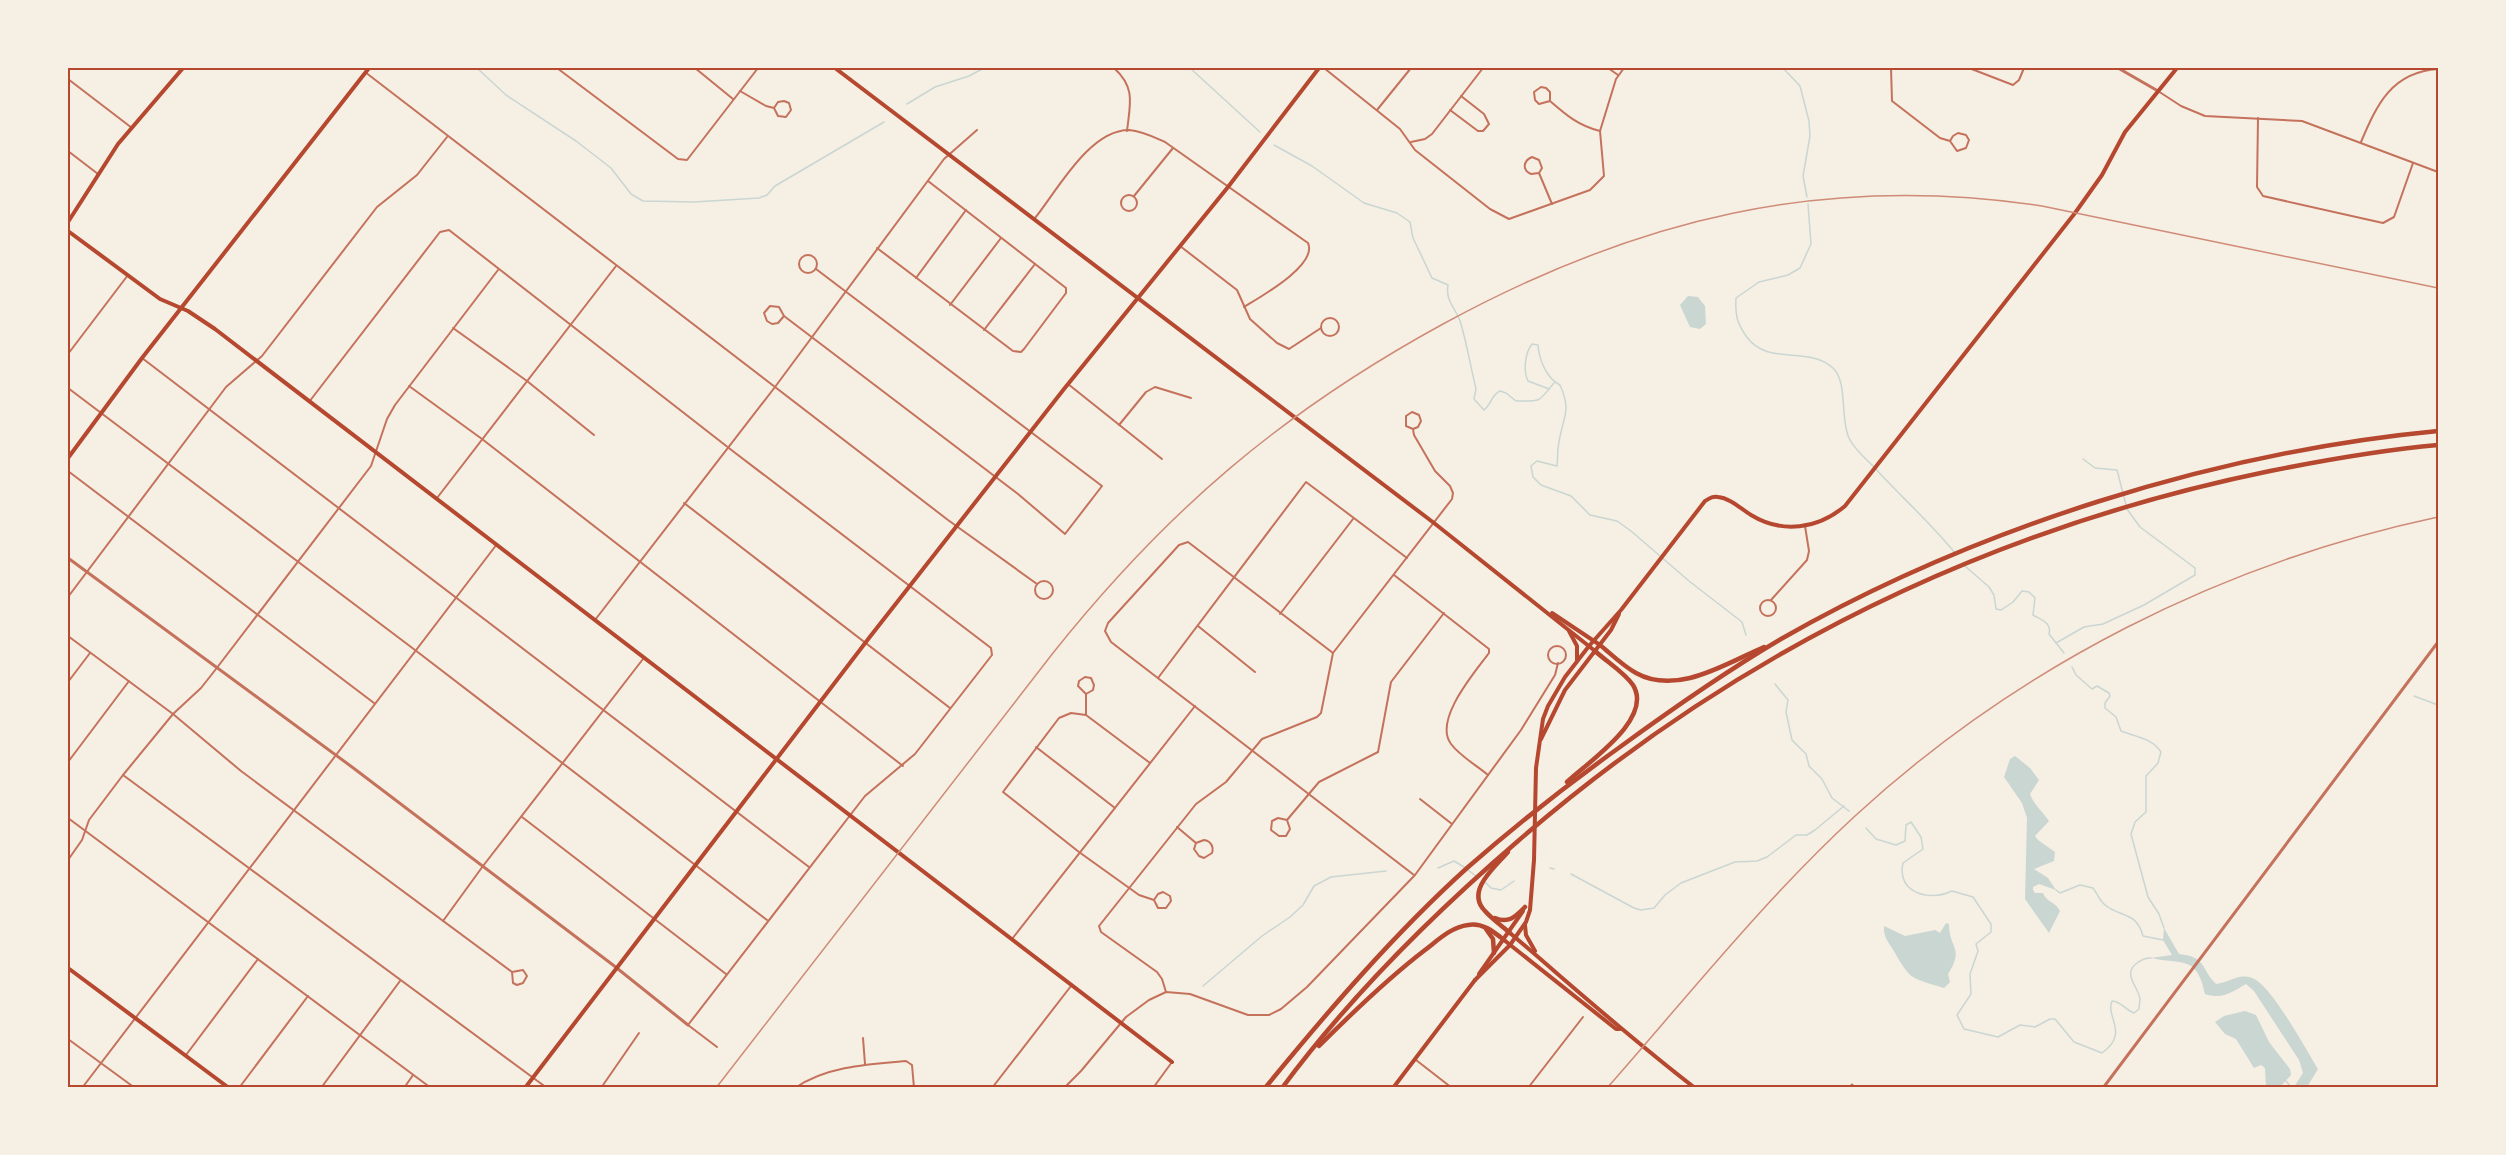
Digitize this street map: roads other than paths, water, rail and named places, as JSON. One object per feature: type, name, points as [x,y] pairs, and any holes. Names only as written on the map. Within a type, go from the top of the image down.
[{"type":"highway","points":[[1600,645],[1637,674],[1652,679],[1676,680],[1701,674],[1783,638],[1874,591],[1945,559],[2064,514],[2205,472],[2296,451],[2439,430]]},
{"type":"highway","points":[[1282,1088],[1379,972],[1466,885],[1517,841],[1612,764],[1698,704],[1807,638],[1884,599],[1969,561],[2076,522],[2187,490],[2310,463],[2439,445]]},
{"type":"highway","points":[[1556,794],[1696,691],[1783,638]]},
{"type":"highway","points":[[1266,1088],[1311,1032],[1411,922],[1467,868],[1556,794],[1628,727],[1636,712],[1637,697],[1633,686],[1595,651]]},
{"type":"highway","points":[[1510,933],[1479,904],[1478,895],[1482,882],[1517,841]]},
{"type":"highway","points":[[1490,916],[1500,920],[1509,920],[1526,907]]},
{"type":"highway","points":[[1292,1074],[1392,975],[1451,931],[1468,925],[1485,927],[1504,940]]},
{"type":"highway","points":[[1485,927],[1493,939],[1494,953]]},
{"type":"main road","points":[[68,222],[98,174],[132,128],[183,68]]},
{"type":"main road","points":[[68,458],[142,358],[369,68]]},
{"type":"main road","points":[[835,68],[1434,523],[1595,651]]},
{"type":"main road","points":[[525,1088],[911,585],[1068,384],[1228,187],[1318,68]]},
{"type":"main road","points":[[1539,956],[1528,940],[1526,922],[1534,844],[1534,792],[1543,719],[1548,706],[1577,661],[1621,610],[1706,501],[1712,497],[1724,498],[1754,517],[1786,527],[1805,526],[1839,511],[1869,477],[2075,213],[2102,176],[2125,132],[2176,68]]},
{"type":"main road","points":[[68,231],[160,299],[210,324],[643,659],[1172,1062]]},
{"type":"main road","points":[[1540,743],[1565,690],[1611,630],[1621,610]]},
{"type":"main road","points":[[1548,612],[1594,639],[1600,645]]},
{"type":"main road","points":[[1566,628],[1578,647],[1577,661]]},
{"type":"main road","points":[[1393,1088],[1510,933],[1530,898]]},
{"type":"main road","points":[[1475,980],[1510,945],[1526,922]]},
{"type":"main road","points":[[1510,933],[1621,1029],[1695,1088]]},
{"type":"main road","points":[[1504,940],[1616,1029],[1621,1029]]},
{"type":"main road","points":[[68,968],[229,1088]]},
{"type":"street","points":[[557,68],[678,159],[687,160],[758,68]]},
{"type":"street","points":[[694,68],[733,99]]},
{"type":"street","points":[[1058,68],[1069,68]]},
{"type":"street","points":[[1114,68],[1125,78],[1131,96],[1126,130]]},
{"type":"street","points":[[1324,68],[1377,110],[1411,142],[1415,150],[1471,194],[1509,219],[1590,190],[1604,176],[1600,131],[1618,75],[1624,68]]},
{"type":"street","points":[[1377,110],[1411,68]]},
{"type":"street","points":[[1411,142],[1425,139],[1432,134],[1483,68]]},
{"type":"street","points":[[1608,68],[1618,75]]},
{"type":"street","points":[[1891,68],[1892,101],[1940,138],[1950,141],[1954,149],[1960,151],[1966,148],[1969,140],[1964,134],[1958,133],[1950,141]]},
{"type":"street","points":[[1969,68],[2013,85],[2019,80],[2024,68]]},
{"type":"street","points":[[2118,68],[2193,112],[2205,116],[2302,121],[2439,172]]},
{"type":"street","points":[[2361,142],[2374,110],[2395,86],[2422,70],[2439,69]]},
{"type":"street","points":[[365,72],[957,526],[1037,584]]},
{"type":"street","points":[[68,79],[132,128]]},
{"type":"street","points":[[1546,88],[1550,92],[1550,101],[1542,104],[1536,102],[1533,95],[1536,90],[1546,88]]},
{"type":"street","points":[[740,91],[774,108]]},
{"type":"street","points":[[1450,110],[1478,131],[1483,131],[1489,124],[1484,114],[1461,96]]},
{"type":"street","points":[[784,100],[789,103],[791,111],[786,117],[781,117],[776,115],[774,108],[778,102],[784,100]]},
{"type":"street","points":[[1550,101],[1583,127],[1600,131]]},
{"type":"street","points":[[2259,118],[2257,187],[2263,196],[2383,223],[2394,217],[2413,163]]},
{"type":"street","points":[[595,620],[729,448],[949,153],[977,130]]},
{"type":"street","points":[[1035,218],[1093,145],[1106,137],[1126,130],[1147,134],[1165,142],[1303,238],[1311,249],[1310,256],[1290,276],[1244,307]]},
{"type":"street","points":[[68,597],[226,387],[257,361],[377,207],[417,175],[447,136]]},
{"type":"street","points":[[1134,196],[1173,148]]},
{"type":"street","points":[[68,151],[98,174]]},
{"type":"street","points":[[1534,157],[1539,160],[1542,168],[1539,173],[1531,174],[1526,171],[1524,166],[1526,160],[1534,157]]},
{"type":"street","points":[[1539,173],[1552,204]]},
{"type":"street","points":[[877,248],[1012,351],[1021,352],[1024,349],[1066,293],[1066,288],[928,181]]},
{"type":"street","points":[[1129,194],[1134,196],[1138,203],[1136,208],[1131,211],[1124,210],[1121,205],[1122,198],[1129,194]]},
{"type":"street","points":[[916,278],[966,210]]},
{"type":"street","points":[[309,402],[440,232],[449,230],[729,448],[989,645],[992,655],[915,754],[903,766],[874,787],[850,815],[688,1025]]},
{"type":"street","points":[[950,304],[1001,237]]},
{"type":"street","points":[[1180,246],[1237,290],[1250,319],[1276,342],[1289,349],[1322,328],[1325,320],[1331,318],[1337,321],[1339,327],[1336,333],[1330,336],[1324,334],[1322,328]]},
{"type":"street","points":[[807,255],[813,256],[818,263],[816,269],[808,273],[803,271],[799,264],[800,260],[807,255]]},
{"type":"street","points":[[984,330],[1035,264]]},
{"type":"street","points":[[437,498],[616,266]]},
{"type":"street","points":[[784,316],[772,324],[767,321],[764,313],[770,306],[776,306],[784,316],[995,477],[1065,534],[1102,486],[816,269]]},
{"type":"street","points":[[68,860],[82,840],[89,820],[173,714],[201,688],[371,466],[390,412],[498,270]]},
{"type":"street","points":[[68,354],[128,275]]},
{"type":"street","points":[[453,328],[527,381],[594,435]]},
{"type":"street","points":[[142,358],[809,867]]},
{"type":"street","points":[[1068,384],[1162,459]]},
{"type":"street","points":[[409,386],[482,439],[903,766]]},
{"type":"street","points":[[1119,425],[1146,392],[1155,387],[1191,398]]},
{"type":"street","points":[[68,388],[415,650],[767,921]]},
{"type":"street","points":[[1166,992],[1162,979],[1156,972],[1099,929],[1100,924],[1196,804],[1226,783],[1262,740],[1317,717],[1321,713],[1333,652],[1452,499],[1453,493],[1426,457],[1413,429],[1406,426],[1405,418],[1409,413],[1414,412],[1419,415],[1421,421],[1418,427],[1413,429]]},
{"type":"street","points":[[68,471],[375,704]]},
{"type":"street","points":[[1158,678],[1306,482],[1407,558]]},
{"type":"street","points":[[684,504],[950,708]]},
{"type":"street","points":[[1280,614],[1353,519]]},
{"type":"street","points":[[1771,600],[1776,607],[1776,612],[1769,617],[1764,616],[1760,611],[1763,602],[1771,600],[1807,560],[1809,551],[1805,526]]},
{"type":"street","points":[[1333,652],[1280,614],[1191,544],[1185,542],[1179,544],[1108,623],[1106,635],[1111,642],[1414,875]]},
{"type":"street","points":[[82,1088],[496,544]]},
{"type":"street","points":[[68,558],[483,866],[717,1047]]},
{"type":"street","points":[[1394,575],[1489,649],[1489,653],[1456,697],[1448,734],[1451,743],[1488,775]]},
{"type":"street","points":[[1042,581],[1050,584],[1051,595],[1046,599],[1038,597],[1035,592],[1037,584],[1042,581]]},
{"type":"street","points":[[1287,820],[1319,782],[1378,752],[1391,682],[1444,613]]},
{"type":"street","points":[[1198,626],[1255,672]]},
{"type":"street","points":[[68,636],[173,714],[241,771],[512,972],[523,970],[527,976],[524,983],[517,985],[513,983],[512,972]]},
{"type":"street","points":[[2103,1088],[2190,969],[2439,642]]},
{"type":"street","points":[[1064,1088],[1121,1023],[1149,1000],[1166,992],[1190,994],[1248,1015],[1269,1015],[1281,1009],[1307,987],[1414,875],[1521,730],[1555,675],[1558,663],[1565,658],[1562,647],[1556,646],[1549,650],[1548,656],[1552,662],[1558,663]]},
{"type":"street","points":[[68,682],[90,652]]},
{"type":"street","points":[[443,921],[643,659]]},
{"type":"street","points":[[1083,677],[1088,677],[1095,685],[1093,690],[1086,694],[1079,689],[1078,683],[1083,677]]},
{"type":"street","points":[[68,762],[129,681]]},
{"type":"street","points":[[1086,694],[1086,715]]},
{"type":"street","points":[[1011,939],[1195,706]]},
{"type":"street","points":[[1150,763],[1086,715],[1071,713],[1059,718],[1004,788],[1005,796],[1139,895],[1154,900],[1158,908],[1164,909],[1171,901],[1168,894],[1163,892],[1158,894],[1154,900]]},
{"type":"street","points":[[1036,747],[1115,808]]},
{"type":"street","points":[[123,776],[547,1088]]},
{"type":"street","points":[[1420,799],[1452,824]]},
{"type":"street","points":[[522,817],[726,974]]},
{"type":"street","points":[[68,818],[431,1088]]},
{"type":"street","points":[[1275,818],[1287,820],[1290,829],[1286,836],[1279,836],[1271,830],[1270,824],[1275,818]]},
{"type":"street","points":[[1177,827],[1196,843]]},
{"type":"street","points":[[1204,840],[1210,842],[1213,847],[1212,853],[1204,858],[1199,856],[1194,849],[1196,843],[1204,840]]},
{"type":"street","points":[[186,1055],[258,958]]},
{"type":"street","points":[[321,1088],[400,981]]},
{"type":"street","points":[[992,1088],[1071,985]]},
{"type":"street","points":[[239,1088],[308,996]]},
{"type":"street","points":[[1528,1088],[1582,1017]]},
{"type":"street","points":[[601,1088],[639,1033]]},
{"type":"street","points":[[863,1038],[865,1064]]},
{"type":"street","points":[[68,1039],[135,1088]]},
{"type":"street","points":[[1415,1059],[1452,1088]]},
{"type":"street","points":[[795,1088],[822,1075],[865,1064],[906,1061],[912,1065],[914,1088]]},
{"type":"street","points":[[1152,1088],[1172,1062]]},
{"type":"street","points":[[404,1088],[414,1075]]},
{"type":"waterway","points":[[477,68],[506,95],[576,141],[611,168],[631,194],[643,201],[694,202],[759,198],[767,195],[775,186],[884,122]]},
{"type":"waterway","points":[[907,104],[935,87],[969,76],[984,68]]},
{"type":"waterway","points":[[1190,68],[1260,132]]},
{"type":"waterway","points":[[1783,68],[1800,86],[1809,121],[1810,136],[1803,176],[1807,197]]},
{"type":"waterway","points":[[1274,145],[1312,166],[1364,203],[1397,213],[1410,222],[1413,238],[1432,278],[1448,285],[1448,296],[1459,319],[1467,348],[1476,389],[1474,399],[1484,410],[1500,391],[1516,401],[1535,401],[1539,400],[1554,383]]},
{"type":"waterway","points":[[1808,204],[1811,244],[1800,268],[1788,275],[1759,282],[1736,298],[1736,314],[1739,323],[1746,336],[1765,351],[1812,358],[1823,361],[1833,368],[1841,382],[1846,430],[1851,442],[1955,553]]},
{"type":"waterway","points":[[1549,389],[1528,381],[1526,377],[1526,357],[1532,344],[1538,345],[1544,368],[1560,385],[1566,408],[1558,445],[1557,466],[1537,461],[1531,466],[1533,477],[1541,485],[1571,496],[1590,515],[1617,521],[1631,531],[1689,581],[1742,622],[1746,635]]},
{"type":"waterway","points":[[2083,459],[2095,468],[2117,470],[2126,505]]},
{"type":"waterway","points":[[2056,643],[2084,627],[2103,624],[2144,605],[2195,575],[2195,568],[2140,527],[2127,509]]},
{"type":"waterway","points":[[1965,566],[1989,587],[1994,595],[1996,609],[2001,610],[2013,602],[2022,591],[2029,592],[2035,598],[2033,615],[2048,624],[2049,634],[2064,653]]},
{"type":"waterway","points":[[2072,667],[2076,675],[2092,689],[2097,686],[2109,693],[2105,708],[2116,717],[2121,731],[2148,741],[2161,752],[2158,763],[2146,776],[2146,812],[2135,822],[2131,834],[2148,897],[2159,914],[2164,928]]},
{"type":"waterway","points":[[1775,684],[1788,700],[1786,712],[1792,740],[1806,754],[1809,766],[1822,779],[1832,798],[1849,811]]},
{"type":"waterway","points":[[2414,696],[2438,705]]},
{"type":"waterway","points":[[1571,874],[1634,908],[1641,910],[1654,908],[1665,895],[1681,883],[1735,862],[1757,861],[1767,857],[1796,835],[1807,835],[1815,830],[1844,806]]},
{"type":"waterway","points":[[1866,828],[1876,839],[1896,845],[1905,841],[1906,825],[1911,822],[1921,837],[1923,849],[1903,863],[1902,873],[1905,882],[1910,888],[1925,895],[1952,891],[1973,897],[1991,924],[1991,932],[1976,944],[1978,951],[1970,974],[1971,994],[1957,1015],[1964,1029],[1998,1037],[2020,1025],[2035,1027],[2050,1019],[2055,1019],[2074,1042],[2102,1053],[2110,1046],[2116,1032],[2111,1013],[2112,1001],[2118,1002],[2134,1013],[2139,1009],[2139,994],[2132,980],[2131,971],[2139,962],[2151,958]]},
{"type":"waterway","points":[[1438,868],[1454,861],[1464,867]]},
{"type":"waterway","points":[[1550,868],[1554,869]]},
{"type":"waterway","points":[[1468,870],[1476,876]]},
{"type":"waterway","points":[[1203,986],[1262,936],[1290,917],[1303,905],[1314,886],[1331,877],[1386,871]]},
{"type":"waterway","points":[[1485,882],[1491,888],[1501,890],[1514,881]]},
{"type":"waterway","points":[[2056,890],[2060,893],[2080,885],[2093,888],[2104,904],[2132,918],[2143,936],[2163,940]]},
{"type":"waterway","points":[[2285,1080],[2292,1088]]},
{"type":"railway","points":[[716,1088],[1053,653],[1139,554],[1230,468],[1330,392],[1443,324],[1515,287],[1587,257],[1660,232],[1733,213],[1807,201],[1883,196],[1961,197],[2042,206],[2438,288]]},
{"type":"railway","points":[[1607,1088],[1728,949],[1822,848],[1855,816],[1918,762],[1984,712],[2054,668],[2127,628],[2202,592],[2279,562],[2358,537],[2438,517]]}]
